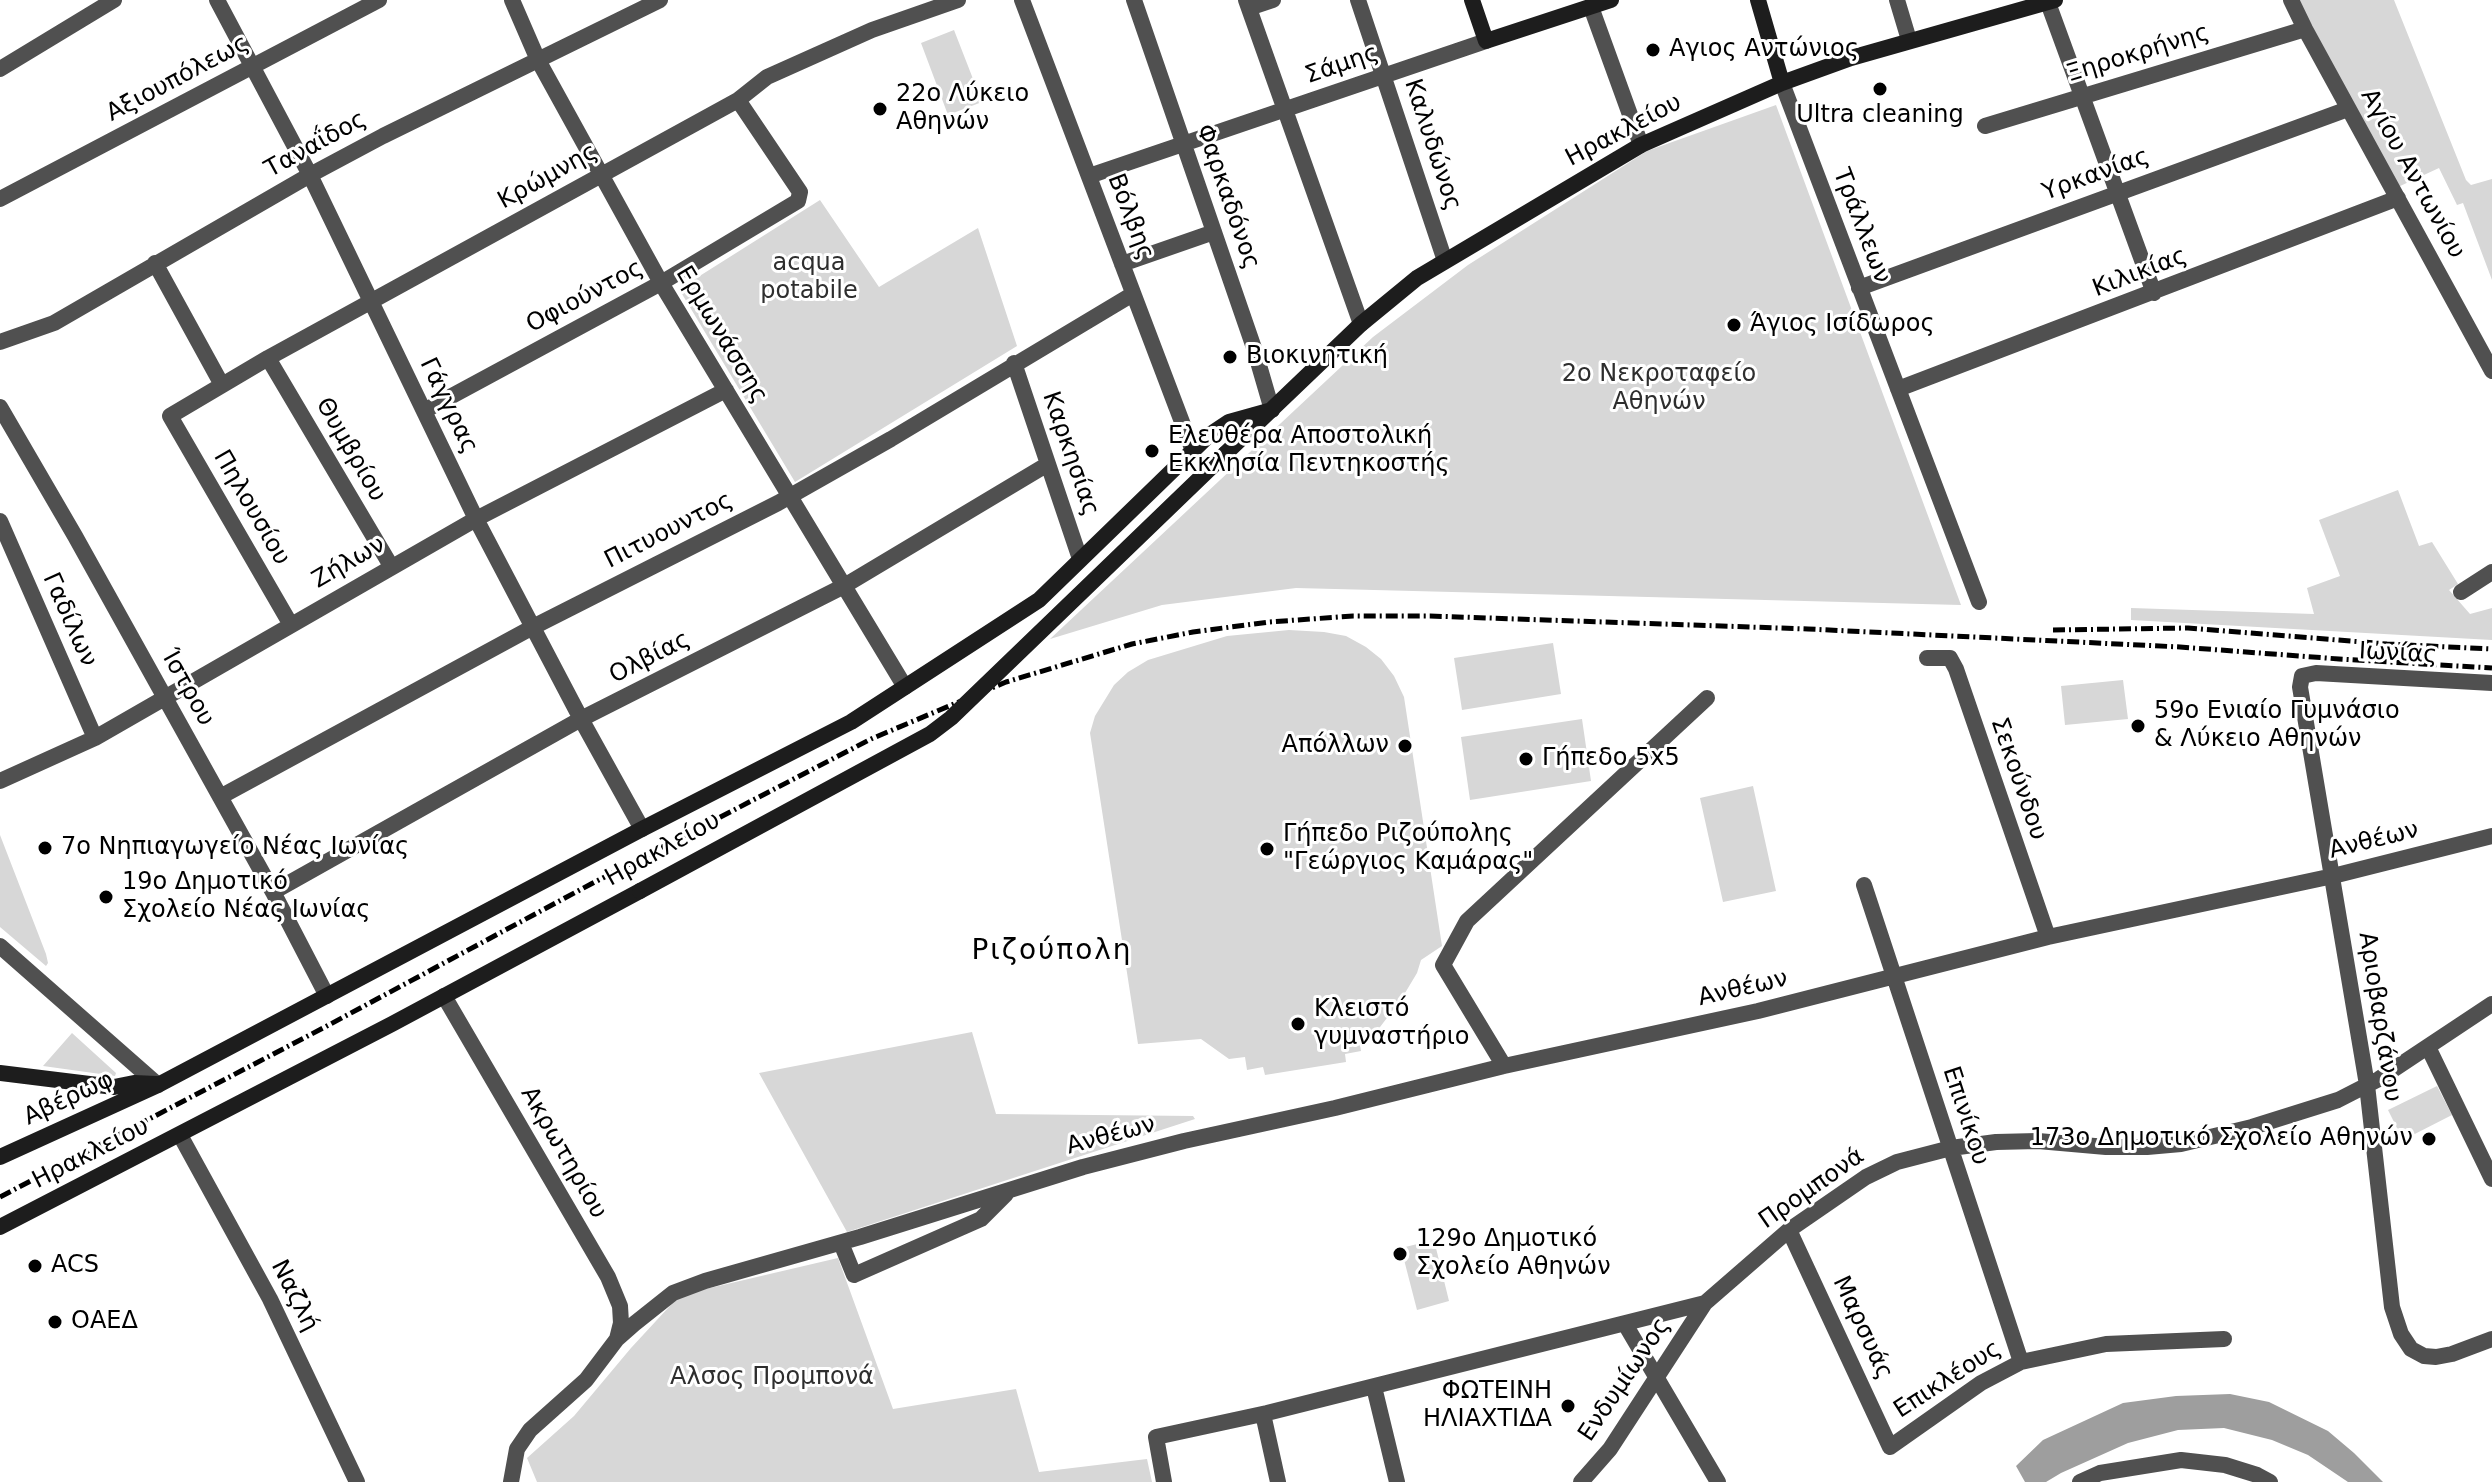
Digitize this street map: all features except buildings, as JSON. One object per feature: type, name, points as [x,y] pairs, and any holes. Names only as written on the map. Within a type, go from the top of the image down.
[{"type":"main road","points":[[1472,0],[1486,41]]},
{"type":"main road","name":"Σάμης","points":[[1486,41],[1611,0]]},
{"type":"main road","name":"Τράλλεων","points":[[1758,0],[1782,83]]},
{"type":"main road","name":"Ηρακλείου","points":[[0,1227],[444,996],[930,734],[951,718],[1361,324],[1417,278],[1445,261],[1641,145],[1782,83],[1909,40],[2050,1]]},
{"type":"main road","name":"Ηρακλείου","points":[[158,1085],[851,722],[1039,600],[1208,436],[1229,422],[1272,410]]},
{"type":"main road","points":[[0,1073],[114,1087],[134,1083],[158,1085]]},
{"type":"main road","name":"Αβέρωφ","points":[[0,1157],[158,1085]]},
{"type":"street","points":[[0,69],[114,0]]},
{"type":"street","name":"Γάγγρας","points":[[217,0],[310,175],[476,519],[642,829]]},
{"type":"street","name":"Αξιουπόλεως","points":[[0,199],[379,0]]},
{"type":"street","name":"Ερμωνάσσης","points":[[512,0],[538,60],[661,283],[905,687]]},
{"type":"street","name":"Ταναΐδος","points":[[0,342],[54,323],[383,136],[660,0]]},
{"type":"street","name":"Βόλβης","points":[[1022,0],[1193,451]]},
{"type":"street","name":"Φαρκαδόνος","points":[[1134,0],[1254,348],[1272,410]]},
{"type":"street","points":[[1273,0],[1247,4],[1361,324]]},
{"type":"street","name":"Καλυδώνος","points":[[1358,0],[1445,261]]},
{"type":"street","points":[[1897,0],[1909,40]]},
{"type":"street","name":"Αγίου Αντωνίου","points":[[2291,0],[2492,371]]},
{"type":"street","name":"Κρώμνης","points":[[170,416],[268,358],[738,100],[767,77],[872,30],[949,1]]},
{"type":"street","points":[[2050,1],[2154,293]]},
{"type":"street","points":[[1591,7],[1641,145]]},
{"type":"street","name":"Ξηροκρήνης","points":[[1985,126],[2305,29]]},
{"type":"street","name":"Σάμης","points":[[1089,176],[1486,41]]},
{"type":"street","name":"Τράλλεων","points":[[1782,83],[1979,602]]},
{"type":"street","name":"Οφιούντος","points":[[424,411],[661,283],[798,201],[800,192],[738,100]]},
{"type":"street","name":"Υρκανίας","points":[[1859,288],[2348,109]]},
{"type":"street","name":"Κιλικίας","points":[[1898,389],[2398,198]]},
{"type":"street","points":[[1122,264],[1214,232]]},
{"type":"street","points":[[155,263],[222,385]]},
{"type":"street","name":"Πιτυουντος","points":[[220,797],[533,627],[790,496],[1133,294]]},
{"type":"street","name":"Θυμβρίου","points":[[268,358],[391,566]]},
{"type":"street","name":"Καρκησίας","points":[[1014,363],[1080,559]]},
{"type":"street","name":"Ζήλων","points":[[0,781],[95,738],[476,519],[726,390]]},
{"type":"street","name":"Ίστρου","points":[[0,407],[273,892],[327,996]]},
{"type":"street","name":"Πηλουσίου","points":[[170,416],[291,625]]},
{"type":"street","name":"Ολβίας","points":[[273,892],[581,719],[844,586],[1048,464]]},
{"type":"street","name":"Γαδίλων","points":[[0,521],[95,738]]},
{"type":"street","points":[[2461,592],[2492,572]]},
{"type":"street","name":"Σεκούνδου","points":[[1927,658],[1950,658],[1956,669],[2048,937]]},
{"type":"street","name":"Ιωνίας","points":[[2302,676],[2316,673],[2492,683]]},
{"type":"street","name":"Αριοβαρζάνου","points":[[2302,676],[2300,687],[2367,1085],[2392,1307],[2401,1334],[2411,1349],[2424,1356],[2452,1354],[2492,1339]]},
{"type":"street","points":[[1504,1066],[1443,965],[1467,921],[1707,698]]},
{"type":"street","name":"Ανθέων","points":[[511,1482],[521,1440],[586,1380],[617,1339],[673,1293],[705,1281],[841,1243],[1083,1167],[1184,1141],[1504,1066],[1758,1011],[2048,937],[2333,876],[2492,836]]},
{"type":"street","name":"Επινίκου","points":[[1864,885],[2021,1362]]},
{"type":"street","points":[[0,946],[158,1085]]},
{"type":"street","name":"Ακρωτηρίου","points":[[444,996],[608,1277],[620,1306],[621,1323],[617,1339]]},
{"type":"street","name":"Προμπονά","points":[[1164,1482],[1156,1437],[1374,1387],[1705,1303],[1789,1230],[1866,1177],[1897,1162],[1951,1148],[1996,1142],[2038,1141],[2106,1147],[2181,1144],[2312,1110],[2367,1085],[2492,1004]]},
{"type":"street","points":[[2428,1047],[2492,1179]]},
{"type":"street","name":"Ναζλή","points":[[180,1135],[270,1299],[357,1482]]},
{"type":"street","name":"Ανθέων","points":[[841,1243],[854,1275],[981,1219],[1007,1192]]},
{"type":"street","points":[[909,1222],[919,1246]]},
{"type":"street","name":"Μαρσυάς","points":[[1789,1230],[1890,1447]]},
{"type":"street","name":"Ενδυμίωνος","points":[[1581,1482],[1610,1449],[1705,1303]]},
{"type":"street","points":[[1625,1324],[1718,1482]]},
{"type":"street","name":"Επικλέους","points":[[1890,1447],[1981,1383],[2021,1362],[2106,1344],[2224,1339]]},
{"type":"street","points":[[1374,1387],[1397,1482]]},
{"type":"street","points":[[1263,1414],[1278,1482]]},
{"type":"street","points":[[2080,1482],[2100,1473],[2181,1460],[2225,1465],[2270,1482]]},
{"type":"green space","points":[[2298,0],[2394,0],[2466,180],[2471,185],[2492,179],[2492,280],[2463,203],[2457,205],[2439,168],[2398,187]]},
{"type":"green space","points":[[954,30],[982,102],[948,115],[921,43]]},
{"type":"green space","name":"2ο Νεκροταφείο Αθηνών","points":[[1776,105],[1961,605],[1296,588],[1162,605],[1050,639],[1373,337],[1468,265],[1647,151]]},
{"type":"green space","name":"acqua potabile","points":[[820,200],[879,287],[978,228],[1017,346],[795,482],[679,289]]},
{"type":"green space","points":[[2398,490],[2419,546],[2432,542],[2458,584],[2449,590],[2470,614],[2492,608],[2492,640],[2131,620],[2131,608],[2314,614],[2307,588],[2340,576],[2319,520]]},
{"type":"green space","name":"Γήπεδο Ριζούπολης \"Γεώργιος Καμάρας\"","points":[[1289,630],[1346,636],[1381,659],[1394,676],[1404,697],[1442,946],[1421,960],[1402,998],[1374,1035],[1359,1038],[1361,1051],[1345,1054],[1346,1062],[1265,1075],[1263,1067],[1247,1070],[1245,1057],[1229,1059],[1201,1039],[1138,1044],[1090,733],[1095,716],[1114,685],[1148,660],[1227,636]]},
{"type":"green space","name":"Γήπεδο 5x5","points":[[1553,643],[1561,694],[1462,710],[1454,658]]},
{"type":"green space","points":[[2123,680],[2128,719],[2065,725],[2061,686]]},
{"type":"green space","name":"Γήπεδο 5x5","points":[[1582,719],[1591,781],[1470,800],[1461,737]]},
{"type":"green space","name":"Γήπεδο 5x5","points":[[1753,786],[1776,891],[1723,902],[1700,798]]},
{"type":"green space","points":[[0,835],[46,954],[46,966],[0,927]]},
{"type":"green space","points":[[972,1032],[996,1114],[1193,1116],[1195,1119],[847,1232],[759,1073]]},
{"type":"green space","points":[[72,1033],[116,1073],[115,1076],[43,1066]]},
{"type":"green space","points":[[2437,1086],[2452,1115],[2403,1140],[2388,1110]]},
{"type":"green space","points":[[1434,1240],[1449,1301],[1417,1310],[1401,1248]]},
{"type":"green space","name":"Αλσος Προμπονά","points":[[838,1258],[893,1409],[1016,1389],[1039,1472],[1147,1459],[1152,1482],[537,1482],[527,1458],[574,1416],[680,1295]]},
{"type":"shaded area","points":[[2230,1394],[2269,1402],[2328,1431],[2383,1482],[2348,1482],[2308,1455],[2272,1440],[2224,1428],[2178,1430],[2128,1443],[2046,1482],[2025,1482],[2016,1466],[2043,1440],[2123,1403],[2176,1396]]},
{"type":"railway","points":[[0,1197],[871,739],[1006,682],[1132,644],[1269,622],[1353,616],[1430,616],[1808,629],[2180,647],[2492,668]]},
{"type":"railway","points":[[2053,630],[2188,628],[2492,649]]},
{"type":"place","name":"Αγιος Αντώνιος","points":[[1653,50]]},
{"type":"place","name":"Ultra cleaning","points":[[1880,89]]},
{"type":"place","name":"22ο Λύκειο Αθηνών","points":[[880,109]]},
{"type":"place","name":"Άγιος Ισίδωρος","points":[[1734,325]]},
{"type":"place","name":"Βιοκινητική","points":[[1230,357]]},
{"type":"place","name":"Ελευθέρα Αποστολική Εκκλησία Πεντηκοστής","points":[[1152,451]]},
{"type":"place","name":"59ο Ενιαίο Γυμνάσιο & Λύκειο Αθηνών","points":[[2138,726]]},
{"type":"place","name":"Απόλλων","points":[[1405,746]]},
{"type":"place","name":"Γήπεδο 5x5","points":[[1526,759]]},
{"type":"place","name":"7ο Νηπιαγωγείο Νέας Ιωνίας","points":[[45,848]]},
{"type":"place","name":"Γήπεδο Ριζούπολης \"Γεώργιος Καμάρας\"","points":[[1267,849]]},
{"type":"place","name":"19ο Δημοτικό Σχολείο Νέας Ιωνίας","points":[[106,897]]},
{"type":"place","name":"Κλειστό γυμναστήριο","points":[[1298,1024]]},
{"type":"place","name":"173ο Δημοτικό Σχολείο Αθηνών","points":[[2429,1139]]},
{"type":"place","name":"129ο Δημοτικό Σχολείο Αθηνών","points":[[1400,1254]]},
{"type":"place","name":"ACS","points":[[35,1266]]},
{"type":"place","name":"ΟΑΕΔ","points":[[55,1322]]},
{"type":"place","name":"ΦΩΤΕΙΝΗ ΗΛΙΑΧΤΙΔΑ","points":[[1568,1406]]},
{"type":"district","name":"Ριζούπολη","points":[[1052,952]]}]
